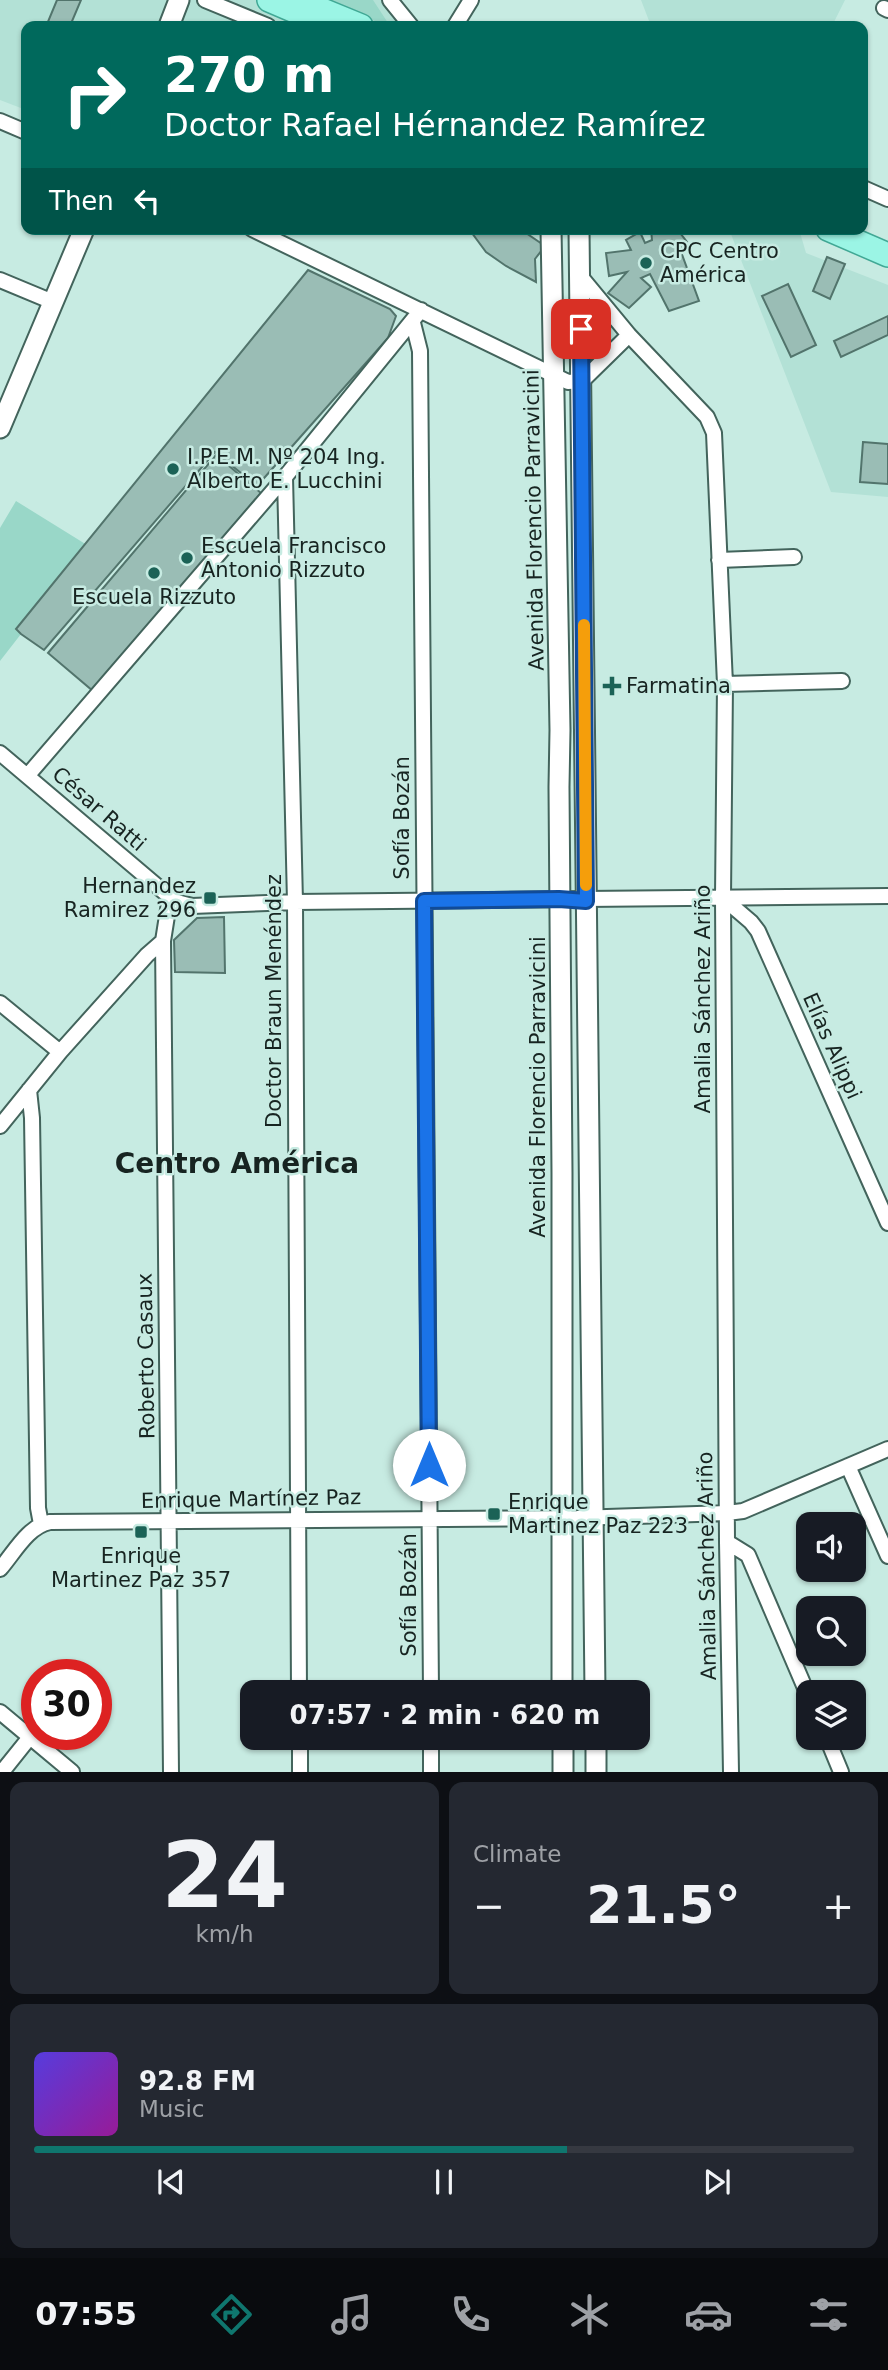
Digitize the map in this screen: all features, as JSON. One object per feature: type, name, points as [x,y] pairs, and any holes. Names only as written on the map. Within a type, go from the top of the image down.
[{"type":"main road","points":[[171,21],[179,0]]},
{"type":"main road","points":[[269,0],[319,21]]},
{"type":"main road","points":[[298,0],[349,21]]},
{"type":"main road","points":[[0,426],[81,235]]},
{"type":"main road","name":"Avenida Florencio Parravicini","points":[[551,235],[560,692],[562,1680]]},
{"type":"main road","points":[[579,235],[595,1680]]},
{"type":"main road","points":[[842,235],[888,255]]},
{"type":"main road","points":[[563,1750],[563,1772]]},
{"type":"main road","points":[[596,1750],[596,1772]]},
{"type":"street","points":[[205,0],[256,21]]},
{"type":"street","points":[[390,0],[407,21]]},
{"type":"street","points":[[458,21],[464,2]]},
{"type":"street","points":[[0,121],[21,130]]},
{"type":"street","points":[[868,190],[888,199]]},
{"type":"street","points":[[265,235],[568,382],[582,381],[629,335]]},
{"type":"street","name":"Amalia Sánchez Ariño","points":[[580,276],[629,335],[710,424],[714,433],[725,684],[723,898],[731,1772]]},
{"type":"street","points":[[0,281],[53,302]]},
{"type":"street","points":[[28,775],[285,477],[421,310]]},
{"type":"street","name":"Sofía Bozán","points":[[413,323],[420,351],[431,1680]]},
{"type":"street","name":"Doctor Braun Menéndez","points":[[285,477],[295,902],[299,1680]]},
{"type":"street","points":[[719,560],[794,557]]},
{"type":"street","points":[[725,684],[842,681]]},
{"type":"street","name":"César Ratti","points":[[0,753],[170,897]]},
{"type":"street","points":[[170,897],[191,906],[295,902],[888,896]]},
{"type":"street","name":"Roberto Casaux","points":[[170,897],[163,941],[171,1772]]},
{"type":"street","name":"Elías Alippi","points":[[723,898],[758,931],[888,1223]]},
{"type":"street","points":[[0,1126],[60,1052],[147,955],[163,941]]},
{"type":"street","points":[[0,1003],[60,1052]]},
{"type":"street","points":[[0,1569],[33,1529],[41,1524],[38,1508],[33,1118],[29,1090]]},
{"type":"street","name":"Enrique Martínez Paz","points":[[41,1524],[561,1518],[727,1513],[743,1511],[888,1449]]},
{"type":"street","points":[[848,1466],[888,1556]]},
{"type":"street","points":[[727,1542],[748,1555],[802,1680]]},
{"type":"street","points":[[0,1712],[21,1730]]},
{"type":"street","points":[[2,1772],[21,1748]]},
{"type":"street","points":[[46,1750],[72,1772]]},
{"type":"street","points":[[300,1750],[300,1772]]},
{"type":"street","points":[[431,1750],[431,1772]]},
{"type":"street","points":[[832,1750],[841,1772]]},
{"type":"shaded area","points":[[0,0],[397,0],[400,21],[21,21],[21,108],[0,100]]},
{"type":"shaded area","points":[[324,0],[373,0],[387,21],[375,21]]},
{"type":"shaded area","points":[[641,0],[845,0],[834,21],[649,21]]},
{"type":"shaded area","points":[[731,235],[801,235],[806,253],[888,285],[888,497],[831,492]]},
{"type":"shaded area","points":[[16,501],[87,545],[16,628],[21,634],[0,661],[0,528]]},
{"type":"building","points":[[57,0],[81,0],[72,21],[48,21]]},
{"type":"building","points":[[473,235],[529,235],[545,246],[535,259],[536,282],[486,252]]},
{"type":"building","name":"CPC Centro América","points":[[635,235],[641,235],[645,243],[652,240],[652,235],[682,235],[687,242],[680,249],[699,301],[669,311],[650,274],[641,278],[651,287],[629,308],[608,293],[627,272],[609,276],[606,253],[631,250],[626,240]]},
{"type":"building","points":[[827,257],[845,264],[830,299],[813,291]]},
{"type":"building","name":"I.P.E.M. Nº 204 Ing. Alberto E. Lucchini","points":[[308,270],[390,309],[396,316],[388,338],[257,486],[215,452],[44,650],[21,634],[16,629]]},
{"type":"building","points":[[788,284],[816,345],[791,357],[762,296]]},
{"type":"building","points":[[888,316],[888,335],[841,357],[834,341]]},
{"type":"building","points":[[863,442],[888,444],[888,484],[860,482]]},
{"type":"building","name":"Escuela Rizzuto","points":[[216,455],[261,493],[93,691],[48,653]]},
{"type":"building","points":[[224,917],[225,973],[175,972],[174,940],[197,918]]},
{"type":"slow traffic","points":[[584,625],[586,885]]},
{"type":"place","name":"CPC Centro América","points":[[646,263]]},
{"type":"place","name":"I.P.E.M. Nº 204 Ing. Alberto E. Lucchini","points":[[173,469]]},
{"type":"place","name":"Escuela Francisco Antonio Rizzuto","points":[[187,558]]},
{"type":"place","name":"Escuela Rizzuto","points":[[154,573]]},
{"type":"place","name":"Farmatina","points":[[612,686]]},
{"type":"place","name":"Hernandez Ramirez 296","points":[[210,898]]},
{"type":"place","name":"Enrique Martinez Paz 223","points":[[494,1514]]},
{"type":"place","name":"Enrique Martinez Paz 357","points":[[141,1532]]},
{"type":"district","name":"Centro América","points":[[237,1163]]},
{"type":"route","points":[[429,1465],[424,901],[586,901],[581,329]]}]
